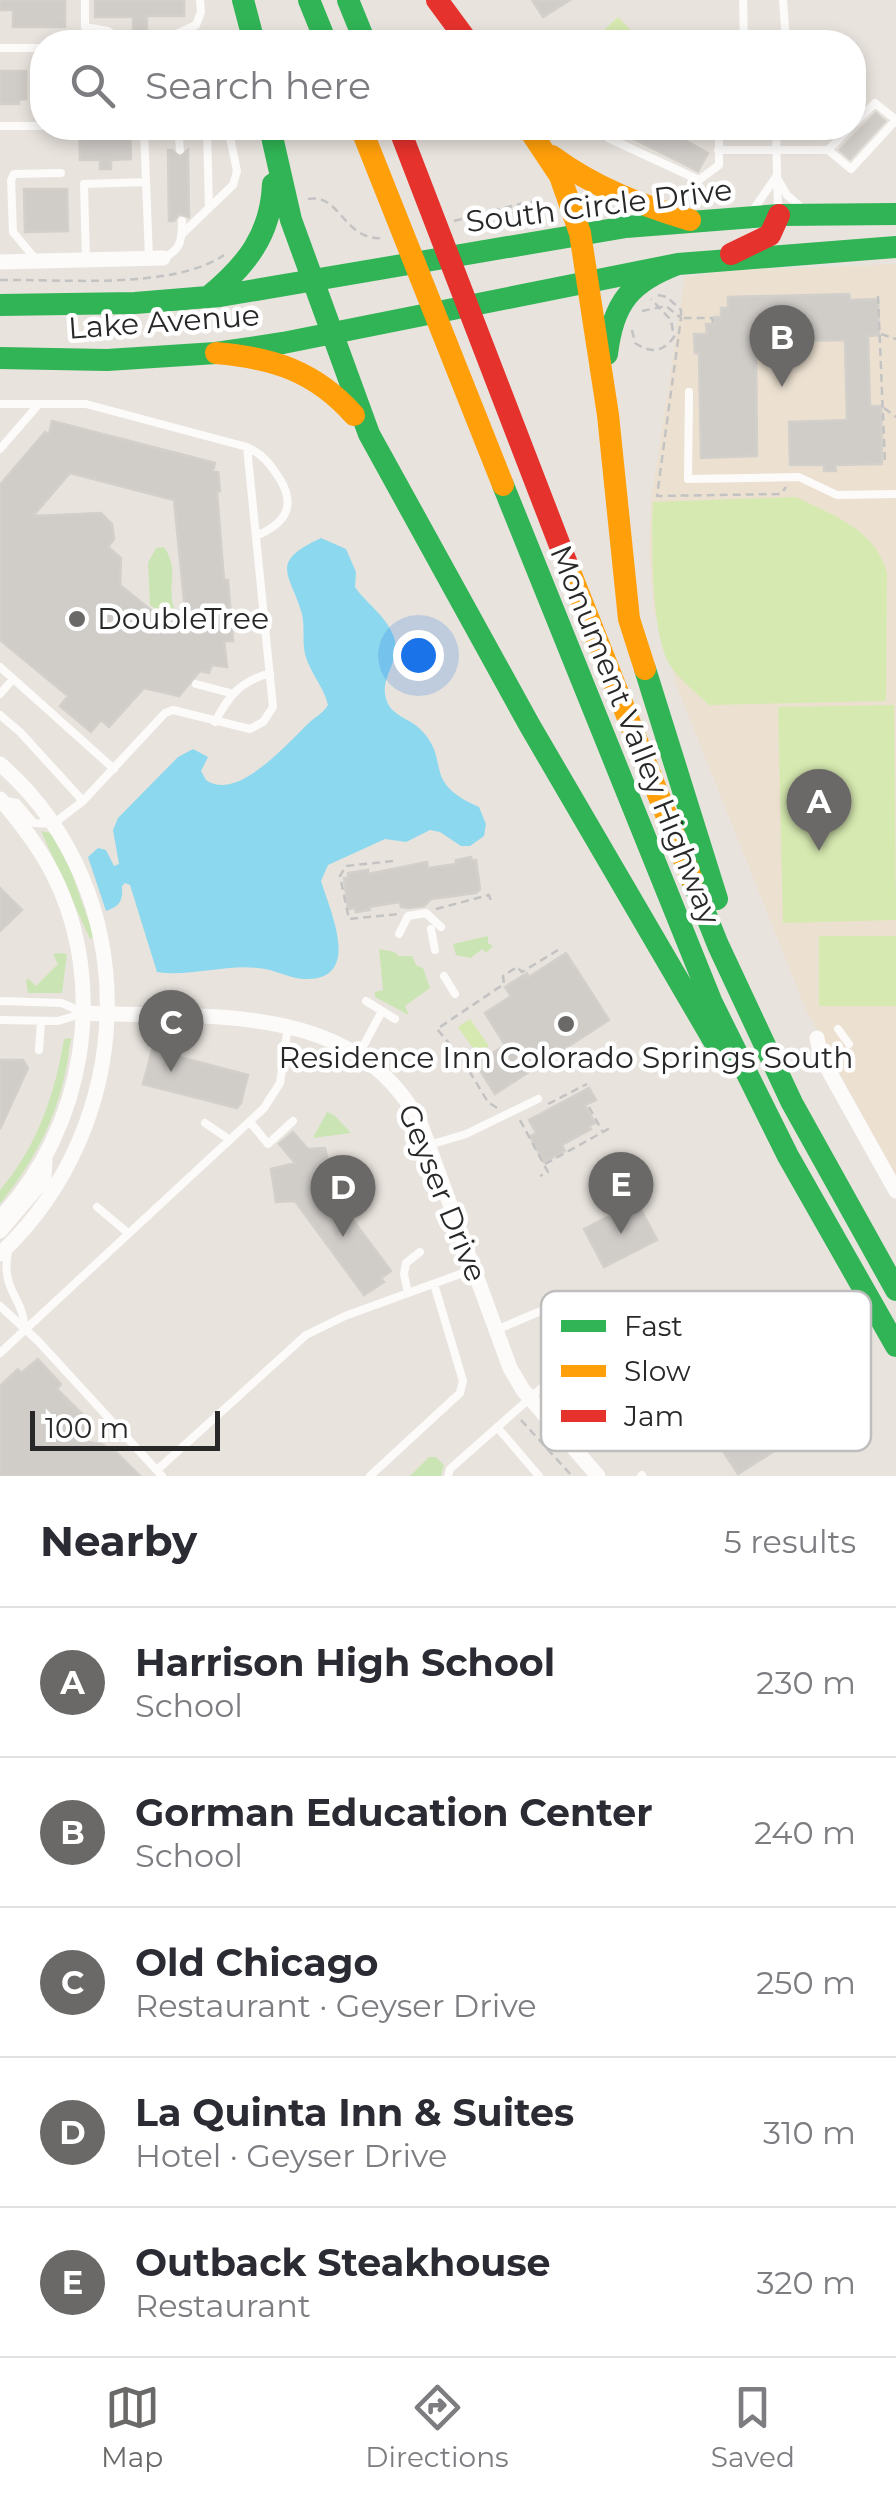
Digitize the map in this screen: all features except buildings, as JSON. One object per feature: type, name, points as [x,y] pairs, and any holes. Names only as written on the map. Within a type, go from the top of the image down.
[{"type":"main road","points":[[243,0],[251,30]]},
{"type":"main road","points":[[309,0],[321,30]]},
{"type":"main road","points":[[348,0],[360,30]]},
{"type":"main road","points":[[437,0],[459,30]]},
{"type":"main road","points":[[208,297],[253,257],[270,226],[274,188],[269,140]]},
{"type":"main road","points":[[271,140],[291,220],[369,434],[679,987],[810,1196]]},
{"type":"main road","name":"Monument Valley Highway","points":[[366,140],[712,1003],[810,1196],[864,1291]]},
{"type":"main road","name":"Monument Valley Highway","points":[[404,140],[718,944],[792,1103],[896,1290]]},
{"type":"main road","points":[[537,140],[560,176],[580,233],[608,415],[630,619],[744,973],[869,1244]]},
{"type":"main road","points":[[543,149],[591,184],[626,200],[690,220]]},
{"type":"main road","name":"South Circle Drive","points":[[312,280],[580,233],[690,220],[896,214]]},
{"type":"main road","points":[[725,260],[738,247],[770,234],[778,215]]},
{"type":"main road","points":[[331,333],[678,264],[896,247]]},
{"type":"main road","points":[[608,415],[607,349],[619,306],[642,279],[678,264]]},
{"type":"main road","name":"Lake Avenue","points":[[0,305],[135,303],[208,297],[312,280]]},
{"type":"main road","name":"Lake Avenue","points":[[0,358],[108,360],[216,353],[331,333]]},
{"type":"main road","points":[[216,353],[256,356],[316,377],[338,394],[369,434]]},
{"type":"main road","name":"Monument Valley Highway","points":[[871,1302],[896,1346]]},
{"type":"street","points":[[0,262],[156,258]]},
{"type":"street","points":[[0,764],[26,788],[53,824],[78,869],[96,920],[105,964],[106,1014],[100,1081],[86,1129],[57,1186],[3,1243]]},
{"type":"street","points":[[0,1218],[57,1133],[73,1086],[84,1013],[75,935],[62,894],[42,853],[1,800]]},
{"type":"street","name":"Geyser Drive","points":[[84,1013],[241,1019],[288,1026],[372,1061],[402,1092],[430,1145],[510,1368],[541,1410]]},
{"type":"street","points":[[817,1038],[821,1057],[896,1191]]},
{"type":"street","points":[[3,1243],[44,1179],[45,1156]]},
{"type":"street","name":"Geyser Drive","points":[[576,1451],[598,1476]]},
{"type":"lane","points":[[84,0],[85,27],[108,30]]},
{"type":"lane","points":[[185,30],[196,25],[200,0]]},
{"type":"lane","points":[[744,0],[744,30]]},
{"type":"lane","points":[[783,0],[785,30]]},
{"type":"lane","points":[[0,48],[30,48]]},
{"type":"lane","points":[[828,150],[851,169],[870,143],[896,120],[874,103],[866,117]]},
{"type":"lane","points":[[0,126],[30,126]]},
{"type":"lane","points":[[144,140],[156,258],[176,252],[182,221]]},
{"type":"lane","points":[[179,140],[180,150]]},
{"type":"lane","points":[[207,140],[209,208]]},
{"type":"lane","points":[[182,234],[232,184],[236,172],[230,140]]},
{"type":"lane","points":[[612,140],[699,180],[719,165],[718,140]]},
{"type":"lane","points":[[776,140],[778,215]]},
{"type":"lane","points":[[718,150],[828,150],[844,140]]},
{"type":"lane","points":[[37,261],[13,232],[10,180],[14,174],[61,173]]},
{"type":"lane","points":[[776,177],[787,195],[811,214]]},
{"type":"lane","points":[[746,216],[756,208],[776,177]]},
{"type":"lane","points":[[86,260],[84,184],[146,182]]},
{"type":"lane","points":[[689,392],[688,479],[800,477],[837,495],[896,494]]},
{"type":"lane","points":[[0,404],[86,404],[247,447],[270,462],[290,503],[281,523],[256,536]]},
{"type":"lane","points":[[0,449],[39,404]]},
{"type":"lane","points":[[1,800],[17,803],[34,823],[53,824],[83,801],[165,713],[174,710],[242,729],[264,722],[273,707],[247,447]]},
{"type":"lane","points":[[0,667],[114,770]]},
{"type":"lane","points":[[215,722],[230,693],[248,679],[270,674]]},
{"type":"lane","points":[[0,694],[13,679]]},
{"type":"lane","points":[[196,684],[230,693]]},
{"type":"lane","points":[[0,716],[20,732],[83,801]]},
{"type":"lane","points":[[399,934],[408,916],[426,914],[436,928],[435,950]]},
{"type":"lane","points":[[444,976],[454,994]]},
{"type":"lane","points":[[0,1001],[62,1003],[84,1013]]},
{"type":"lane","points":[[366,1002],[396,1019]]},
{"type":"lane","points":[[359,1054],[382,1010]]},
{"type":"lane","points":[[0,1020],[58,1021],[84,1013]]},
{"type":"lane","points":[[39,1050],[41,1021]]},
{"type":"lane","points":[[2,1348],[274,1096],[280,1083],[288,1026]]},
{"type":"lane","points":[[838,1029],[849,1044]]},
{"type":"lane","points":[[430,1145],[466,1134],[538,1099]]},
{"type":"lane","points":[[250,1122],[268,1144],[293,1120]]},
{"type":"lane","points":[[206,1123],[230,1140]]},
{"type":"lane","points":[[97,1207],[128,1233]]},
{"type":"lane","points":[[3,1243],[6,1285],[25,1315],[24,1331]]},
{"type":"lane","points":[[408,1293],[404,1269],[420,1252]]},
{"type":"lane","points":[[0,1306],[38,1341],[160,1473],[306,1335],[334,1320],[474,1268]]},
{"type":"lane","points":[[370,1476],[460,1394],[463,1381],[434,1284]]},
{"type":"lane","points":[[496,1330],[541,1311]]},
{"type":"lane","points":[[448,1476],[450,1469],[541,1390]]},
{"type":"lane","points":[[497,1427],[539,1476]]},
{"type":"path","points":[[305,200],[316,197],[328,202],[366,238]]},
{"type":"path","points":[[0,280],[146,278],[184,272]]},
{"type":"path","points":[[878,296],[885,464]]},
{"type":"path","points":[[648,297],[666,297],[681,310],[657,496],[781,494],[793,477]]},
{"type":"path","points":[[646,308],[666,306],[681,318],[712,318],[713,323]]},
{"type":"path","points":[[879,334],[896,338]]},
{"type":"path","points":[[872,403],[896,417]]},
{"type":"path","points":[[394,861],[346,866],[340,876],[342,896],[347,915],[353,920],[403,914]]},
{"type":"path","points":[[430,909],[489,896],[492,904]]},
{"type":"path","points":[[498,1109],[488,1102],[476,1078],[438,1029],[504,984],[503,976],[516,967],[522,972],[558,950]]},
{"type":"path","points":[[536,1110],[587,1084]]},
{"type":"path","points":[[589,1107],[602,1132]]},
{"type":"path","points":[[520,1119],[548,1172],[540,1176]]},
{"type":"path","points":[[543,1164],[612,1127]]},
{"type":"path","points":[[524,1423],[541,1442]]},
{"type":"path","points":[[549,1451],[572,1476]]},
{"type":"shaded area","points":[[896,264],[896,1178],[806,1010],[679,692],[654,612],[649,547],[651,501],[685,277],[733,270]]},
{"type":"green space","points":[[618,17],[630,30],[604,30]]},
{"type":"green space","points":[[796,497],[851,526],[873,545],[881,558],[887,573],[886,701],[709,705],[678,676],[664,651],[654,586],[653,502]]},
{"type":"green space","points":[[164,547],[171,564],[175,611],[163,614],[150,605],[148,563],[156,548]]},
{"type":"green space","points":[[894,705],[896,920],[783,923],[778,707]]},
{"type":"green space","points":[[41,831],[51,833],[71,871],[94,936],[90,939]]},
{"type":"green space","points":[[488,936],[488,943],[493,946],[486,953],[482,949],[471,958],[456,955],[453,944]]},
{"type":"green space","points":[[819,936],[896,936],[896,1006],[819,1006]]},
{"type":"green space","points":[[379,949],[412,956],[417,966],[423,968],[430,988],[405,1006],[409,1015],[375,997],[375,992],[383,990]]},
{"type":"green space","points":[[53,954],[67,954],[62,993],[28,993],[26,980],[36,986],[58,964]]},
{"type":"green space","points":[[470,1019],[489,1046],[477,1054],[458,1027]]},
{"type":"green space","points":[[71,1038],[60,1092],[46,1131],[0,1204],[0,1190],[24,1156],[42,1119],[64,1039]]},
{"type":"green space","points":[[327,1112],[334,1115],[351,1133],[313,1138]]},
{"type":"green space","points":[[429,1457],[436,1457],[444,1465],[441,1476],[410,1476]]},
{"type":"water","points":[[321,538],[346,549],[356,572],[355,587],[393,635],[396,651],[385,686],[390,708],[417,726],[430,742],[450,789],[479,807],[486,824],[484,836],[470,846],[461,846],[430,830],[406,842],[385,839],[328,865],[321,881],[335,926],[338,957],[333,969],[322,977],[303,979],[246,967],[157,972],[130,885],[122,886],[120,902],[106,911],[88,857],[98,848],[106,850],[114,866],[119,864],[113,830],[118,818],[178,757],[193,749],[208,757],[201,771],[206,780],[219,785],[233,783],[263,766],[326,708],[326,698],[305,654],[302,614],[287,570],[294,555]]},
{"type":"traffic: fast","points":[[243,0],[251,30]]},
{"type":"traffic: fast","points":[[309,0],[321,30]]},
{"type":"traffic: fast","points":[[348,0],[360,30]]},
{"type":"traffic: fast","points":[[273,140],[291,220],[369,434],[530,726],[715,1043]]},
{"type":"traffic: fast","points":[[208,297],[254,248],[267,219],[273,184]]},
{"type":"traffic: fast","points":[[0,305],[135,303],[220,296],[626,227],[779,215],[896,214]]},
{"type":"traffic: fast","points":[[0,358],[107,360],[216,353],[678,264],[896,247]]},
{"type":"traffic: fast","points":[[607,354],[614,321],[627,297],[648,278],[678,264]]},
{"type":"traffic: fast","points":[[503,485],[712,1003],[788,1156],[865,1291]]},
{"type":"traffic: fast","points":[[645,669],[717,899]]},
{"type":"traffic: fast","points":[[692,880],[792,1103],[896,1290]]},
{"type":"traffic: fast","points":[[871,1302],[896,1346]]},
{"type":"traffic: slow","points":[[366,140],[503,485]]},
{"type":"traffic: slow","points":[[536,140],[560,176],[580,233],[608,415],[629,619],[645,669]]},
{"type":"traffic: slow","points":[[552,156],[618,194],[690,220]]},
{"type":"traffic: slow","points":[[216,353],[292,369],[324,387],[354,415]]},
{"type":"traffic: slow","points":[[567,564],[692,880]]},
{"type":"traffic: jam","points":[[437,0],[459,30]]},
{"type":"traffic: jam","points":[[404,140],[567,564]]},
{"type":"traffic: jam","points":[[731,254],[770,235],[779,215]]},
{"type":"place","name":"Gorman Education Center","points":[[782,387]]},
{"type":"place","name":"DoubleTree","points":[[77,619]]},
{"type":"place","name":"Harrison High School","points":[[819,851]]},
{"type":"place","name":"Residence Inn Colorado Springs South","points":[[566,1024]]},
{"type":"place","name":"Old Chicago","points":[[171,1072]]},
{"type":"place","name":"Outback Steakhouse","points":[[621,1234]]},
{"type":"place","name":"La Quinta Inn & Suites","points":[[343,1237]]}]
